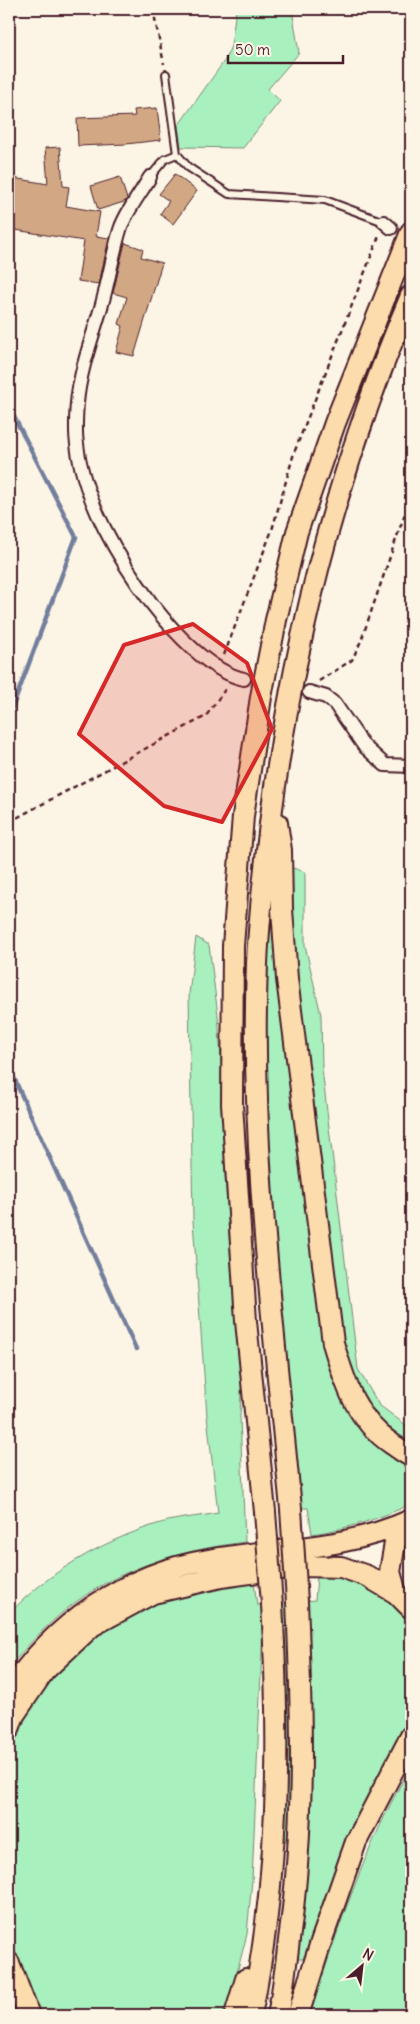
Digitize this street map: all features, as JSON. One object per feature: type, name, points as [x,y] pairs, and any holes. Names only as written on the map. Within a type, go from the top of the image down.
[{"type":"highway","points":[[251,2015],[269,1899],[276,1795],[277,1726],[272,1604],[246,1321],[232,1104],[233,946],[243,816],[261,697],[276,620],[297,532],[335,423],[411,232]]},
{"type":"highway","points":[[278,2015],[295,1899],[300,1807],[301,1691],[291,1509],[263,1207],[257,1098],[257,965],[263,881],[284,724],[301,636],[330,522],[360,428],[394,335],[411,296]]},
{"type":"highway","points":[[274,799],[281,850],[282,909],[287,979],[333,1343],[345,1383],[356,1408],[378,1435],[411,1456]]},
{"type":"highway","points":[[396,1593],[390,1572],[395,1543],[407,1522]]},
{"type":"highway","points":[[9,1693],[20,1674],[43,1648],[74,1620],[108,1596],[145,1578],[175,1567],[207,1560],[323,1546],[407,1522]]},
{"type":"highway","points":[[9,1729],[14,1715],[44,1671],[92,1626],[153,1593],[221,1577],[303,1566],[341,1567],[367,1576],[396,1593],[411,1608]]},
{"type":"highway","points":[[298,2015],[356,1842],[411,1736]]},
{"type":"highway","points":[[235,2015],[269,1899]]},
{"type":"highway","points":[[9,1963],[29,2015]]},
{"type":"street","points":[[150,177],[120,228],[111,274],[85,364],[77,401],[77,444],[85,482],[99,516],[142,591],[163,619],[187,644],[218,667],[239,678]]},
{"type":"street","points":[[312,693],[326,697],[335,704],[364,746],[385,765],[411,766]]},
{"type":"lane","points":[[166,74],[177,154],[188,167],[229,194],[325,200],[387,225]]},
{"type":"lane","points":[[150,177],[165,159],[177,154]]},
{"type":"path","points":[[153,9],[166,74]]},
{"type":"path","points":[[218,667],[272,530],[294,453],[387,225]]},
{"type":"path","points":[[312,693],[316,683],[352,660],[361,641],[411,496]]},
{"type":"path","points":[[9,822],[206,716],[239,678]]},
{"type":"highlighted area","points":[[193,624],[247,663],[272,729],[222,822],[164,806],[79,734],[124,645]]},
{"type":"green space","points":[[236,9],[292,9],[299,53],[268,89],[280,101],[243,148],[181,147],[178,126],[225,60],[231,46]]},
{"type":"green space","points":[[290,867],[305,872],[305,945],[321,1015],[322,1069],[358,1369],[379,1405],[411,1429],[411,1445],[392,1433],[374,1417],[360,1398],[348,1372],[339,1336],[297,981]]},
{"type":"green space","points":[[269,924],[274,924],[343,1396],[411,1461],[411,1504],[363,1523],[312,1534],[308,1508],[300,1508],[268,1168],[265,1028]]},
{"type":"green space","points":[[196,937],[209,945],[218,1015],[223,1088],[225,1175],[232,1279],[242,1372],[240,1416],[245,1542],[174,1556],[142,1566],[113,1579],[86,1595],[59,1615],[34,1639],[9,1668],[9,1614],[40,1585],[76,1560],[114,1540],[169,1521],[218,1513],[207,1416],[193,1221],[189,994]]},
{"type":"green space","points":[[317,1577],[352,1580],[368,1586],[383,1596],[403,1617],[411,1622],[411,1719],[385,1762],[339,1859],[303,1959],[300,1959],[297,1957],[310,1813],[311,1722],[307,1601],[315,1600]]},
{"type":"green space","points":[[254,1582],[257,1605],[264,1605],[252,1880],[247,1934],[226,2015],[39,2015],[16,1955],[9,1928],[9,1753],[34,1700],[64,1664],[97,1630],[162,1598],[217,1584]]},
{"type":"green space","points":[[279,1603],[289,1603],[294,1738],[289,1840],[287,1842],[283,1833]]},
{"type":"green space","points":[[411,1766],[411,2015],[310,2015],[342,1919],[366,1857]]},
{"type":"building","points":[[157,108],[161,140],[78,146],[77,118],[135,116],[134,110]]},
{"type":"building","points":[[60,147],[63,186],[69,187],[66,206],[100,212],[96,236],[109,238],[99,284],[78,281],[84,241],[9,229],[9,204],[13,178],[48,184],[45,148]]},
{"type":"building","points":[[175,174],[197,191],[173,224],[160,214],[169,201],[159,194]]},
{"type":"building","points":[[120,177],[127,199],[124,202],[98,210],[91,186]]},
{"type":"building","points":[[125,243],[143,249],[141,257],[162,263],[134,356],[116,352],[123,326],[119,324],[127,297],[113,293]]},
{"type":"waterway","points":[[9,407],[76,537],[9,717]]},
{"type":"waterway","points":[[9,1067],[136,1349]]},
{"type":"tunnel","points":[[244,679],[298,690]]}]
